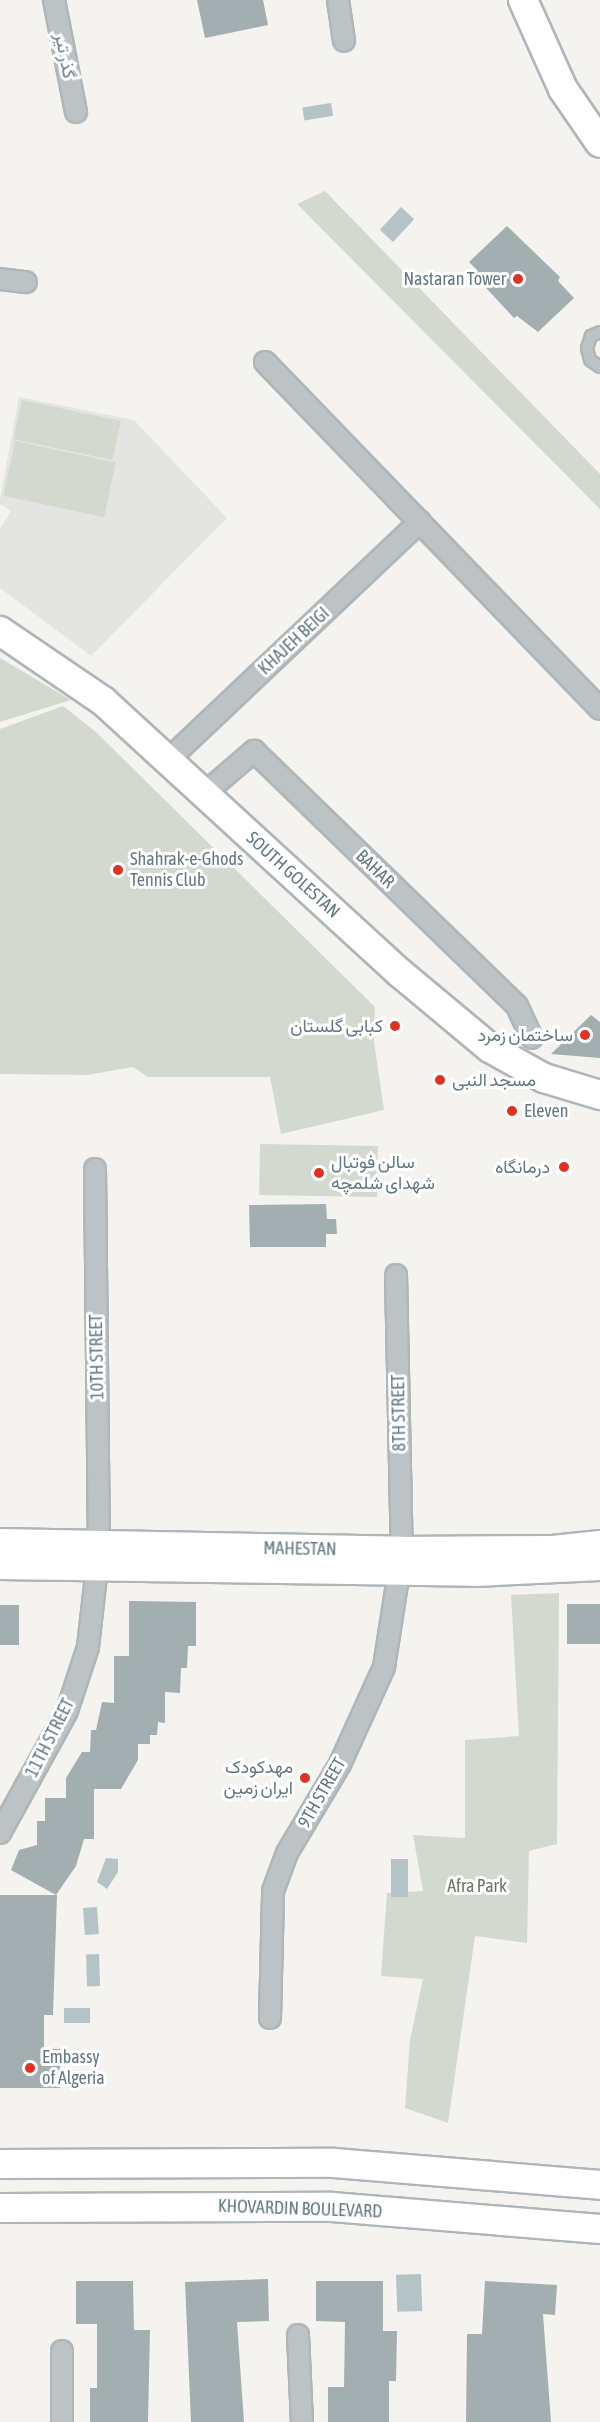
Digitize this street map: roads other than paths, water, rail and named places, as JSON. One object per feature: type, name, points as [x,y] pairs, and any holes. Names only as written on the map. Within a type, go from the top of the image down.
[{"type":"street","name":"گذر تیر","points":[[54,0],[76,112]]},
{"type":"street","points":[[338,0],[344,41]]},
{"type":"street","points":[[523,0],[563,90],[600,143]]},
{"type":"street","points":[[0,279],[26,282]]},
{"type":"street","points":[[265,362],[600,709]]},
{"type":"street","name":"KHAJEH BEIGI","points":[[168,760],[420,522]]},
{"type":"street","name":"SOUTH GOLESTAN","points":[[0,631],[104,701],[400,973],[490,1048],[544,1078],[600,1095]]},
{"type":"street","name":"BAHAR","points":[[205,794],[254,752],[517,1006],[532,1038]]},
{"type":"street","name":"10TH STREET","points":[[95,1169],[98,1556]]},
{"type":"street","name":"8TH STREET","points":[[396,1275],[401,1561]]},
{"type":"street","name":"MAHESTAN","points":[[0,1544],[98,1556],[401,1561],[600,1545]]},
{"type":"street","points":[[0,1565],[98,1556]]},
{"type":"street","name":"11TH STREET","points":[[0,1833],[67,1711],[88,1647],[98,1556]]},
{"type":"street","points":[[401,1561],[476,1572],[600,1566]]},
{"type":"street","name":"9TH STREET","points":[[270,2018],[273,1891],[287,1853],[340,1764],[384,1667],[401,1561]]},
{"type":"street","points":[[0,2164],[334,2163],[600,2185]]},
{"type":"street","name":"KHOVARDIN BOULEVARD","points":[[0,2208],[332,2207],[600,2229]]},
{"type":"street","points":[[298,2335],[302,2422]]},
{"type":"street","points":[[62,2351],[62,2422]]},
{"type":"lane","points":[[600,332],[591,336],[586,348],[590,360],[600,367]]},
{"type":"place","name":"Nastaran Tower","points":[[518,279]]},
{"type":"place","name":"Shahrak-e-Ghods Tennis Club","points":[[118,870]]},
{"type":"place","name":"کبابی گلستان","points":[[395,1026]]},
{"type":"place","name":"ساختمان زمرد","points":[[585,1035]]},
{"type":"place","name":"مسجد النبی","points":[[440,1080]]},
{"type":"place","name":"Eleven","points":[[512,1111]]},
{"type":"place","name":"درمانگاه","points":[[564,1167]]},
{"type":"place","name":"سالن فوتبال شهدای شلمچه","points":[[319,1173]]},
{"type":"place","name":"مهدکودک ایران زمین","points":[[305,1778]]},
{"type":"place","name":"Embassy of Algeria","points":[[30,2068]]},
{"type":"park label","name":"Afra Park","points":[[477,1886]]}]
